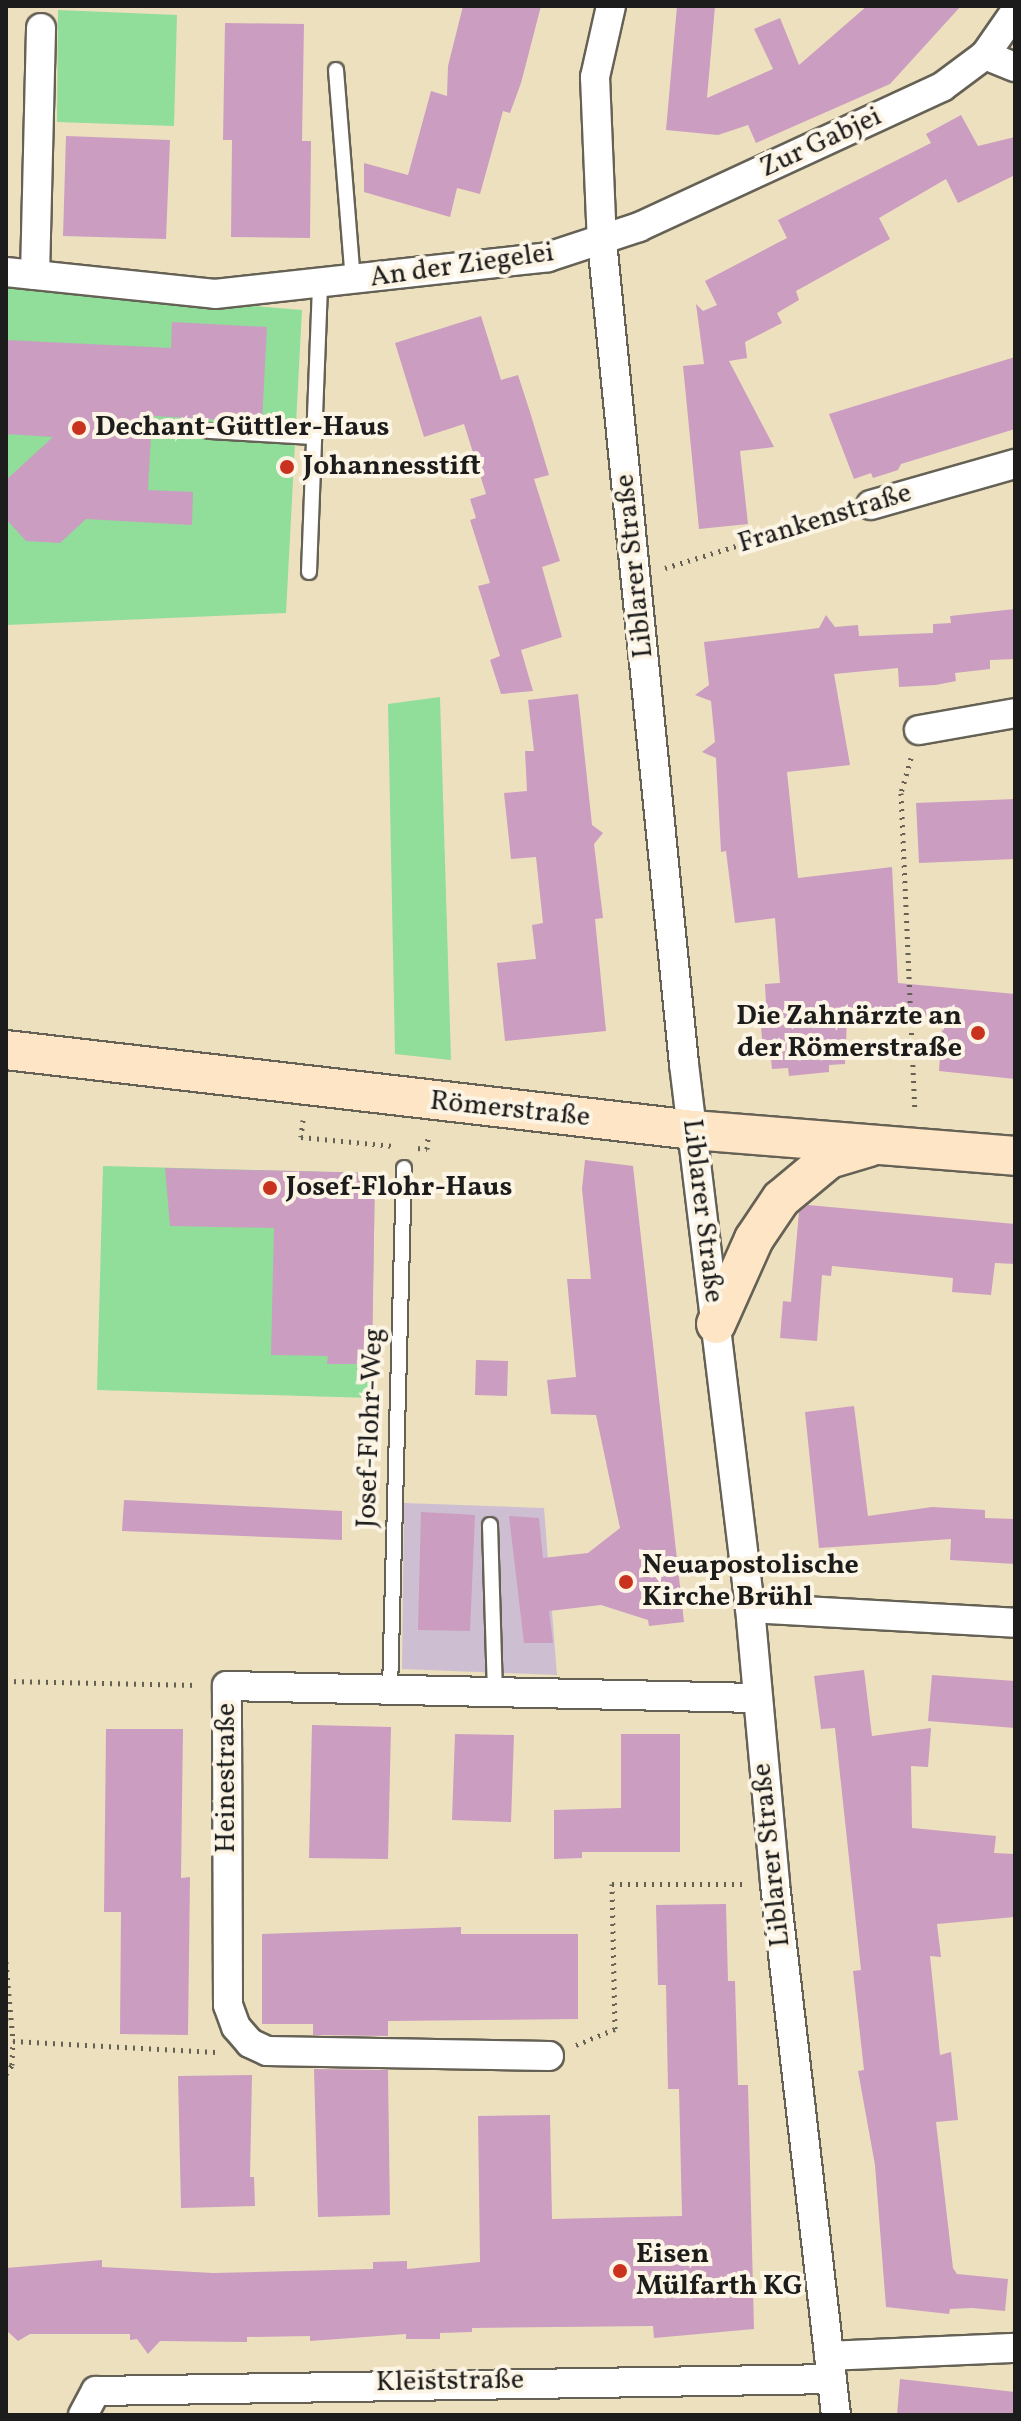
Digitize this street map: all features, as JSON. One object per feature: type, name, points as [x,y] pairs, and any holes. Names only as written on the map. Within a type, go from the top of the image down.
[{"type":"main road","name":"Römerstraße","points":[[6,1050],[693,1130],[900,1144],[1015,1156]]},
{"type":"main road","points":[[716,1324],[754,1239],[781,1199],[829,1159],[900,1144]]},
{"type":"street","name":"Liblarer Straße","points":[[611,6],[595,77],[602,241],[693,1130],[750,1608],[775,1884],[836,2415]]},
{"type":"street","name":"Zur Gabjei","points":[[602,241],[942,87],[985,55],[1015,12]]},
{"type":"street","points":[[35,275],[41,28]]},
{"type":"street","points":[[985,55],[1015,67]]},
{"type":"street","name":"An der Ziegelei","points":[[6,272],[215,294],[320,285],[548,257],[602,241]]},
{"type":"street","name":"Frankenstraße","points":[[871,505],[1015,464]]},
{"type":"street","points":[[919,730],[1015,713]]},
{"type":"street","points":[[750,1608],[1015,1623]]},
{"type":"street","name":"Heinestraße","points":[[263,2049],[236,2027],[228,2005],[227,1686],[756,1698]]},
{"type":"street","points":[[263,2049],[549,2056]]},
{"type":"street","points":[[830,2367],[1015,2348]]},
{"type":"street","name":"Kleiststraße","points":[[83,2415],[96,2391],[830,2367]]},
{"type":"lane","points":[[336,70],[353,281]]},
{"type":"lane","points":[[309,572],[320,285]]},
{"type":"lane","points":[[209,431],[314,437]]},
{"type":"lane","name":"Josef-Flohr-Weg","points":[[390,1690],[404,1168]]},
{"type":"lane","points":[[490,1525],[495,1690]]},
{"type":"path","name":"Frankenstraße","points":[[636,576],[871,505]]},
{"type":"path","points":[[900,1144],[901,793],[919,730]]},
{"type":"path","points":[[307,1087],[301,1137],[405,1147],[404,1168]]},
{"type":"path","points":[[427,1149],[428,1137]]},
{"type":"path","points":[[6,1681],[227,1686]]},
{"type":"path","points":[[549,2056],[615,2029],[612,1884],[775,1884]]},
{"type":"path","points":[[6,1962],[13,2041],[12,2065],[6,2074]]},
{"type":"path","points":[[13,2041],[194,2053],[263,2049]]},
{"type":"shaded area","points":[[404,1503],[544,1508],[557,1675],[402,1669]]},
{"type":"green space","points":[[58,10],[177,15],[174,126],[57,122]]},
{"type":"green space","points":[[6,285],[302,310],[286,613],[6,625]]},
{"type":"green space","points":[[440,697],[451,1060],[395,1054],[388,704]]},
{"type":"green space","points":[[103,1166],[375,1173],[371,1398],[97,1390]]},
{"type":"building","points":[[463,6],[541,6],[521,83],[510,113],[503,111],[480,194],[457,188],[450,217],[364,192],[364,163],[408,175],[431,91],[447,96],[448,66]]},
{"type":"building","points":[[677,6],[715,6],[707,98],[773,69],[754,29],[780,18],[799,65],[867,6],[961,6],[890,84],[756,143],[748,125],[718,135],[666,130]]},
{"type":"building","points":[[225,23],[304,24],[302,141],[311,141],[310,238],[231,237],[232,140],[223,140]]},
{"type":"building","points":[[961,115],[978,146],[1015,137],[1015,175],[958,203],[946,179],[879,218],[890,239],[796,291],[799,300],[777,313],[782,323],[745,342],[747,358],[729,361],[774,447],[740,451],[748,524],[699,529],[683,366],[704,364],[696,304],[703,311],[717,305],[705,281],[787,238],[778,220],[931,143],[926,134]]},
{"type":"building","points":[[66,136],[170,140],[166,239],[63,236]]},
{"type":"building","points":[[481,316],[501,380],[518,375],[549,475],[534,479],[560,561],[542,567],[562,637],[521,650],[533,691],[501,694],[490,660],[500,656],[478,586],[490,583],[470,520],[476,518],[470,499],[486,494],[464,424],[424,437],[395,343]]},
{"type":"building","name":"Dechant-Güttler-Haus","points":[[172,322],[267,327],[262,422],[152,416],[148,490],[193,492],[192,525],[86,519],[60,543],[26,541],[6,519],[6,480],[53,437],[6,434],[6,340],[171,348]]},
{"type":"building","points":[[1015,357],[1015,429],[901,464],[898,470],[873,478],[871,473],[854,479],[829,414]]},
{"type":"building","points":[[1015,609],[1015,659],[990,660],[990,669],[955,673],[956,681],[936,685],[899,687],[898,668],[834,674],[850,765],[787,772],[798,878],[892,867],[898,983],[1015,994],[1015,1079],[939,1071],[943,1016],[847,1020],[845,1064],[829,1065],[829,1072],[789,1076],[788,1068],[772,1069],[770,1048],[763,1049],[759,1004],[766,1004],[765,984],[780,983],[775,918],[735,923],[726,851],[721,852],[716,758],[702,752],[715,742],[711,701],[695,695],[709,685],[704,642],[819,628],[826,615],[835,627],[858,625],[859,636],[933,633],[933,624],[951,623],[950,616]]},
{"type":"building","points":[[578,694],[592,825],[603,833],[594,844],[603,918],[595,919],[606,1031],[505,1041],[497,963],[536,959],[532,925],[543,923],[536,857],[511,859],[504,793],[527,791],[525,751],[534,751],[528,700]]},
{"type":"building","points":[[1015,799],[1015,859],[919,863],[916,803]]},
{"type":"building","points":[[585,1160],[633,1166],[684,1622],[649,1626],[648,1620],[601,1605],[549,1611],[553,1643],[524,1643],[509,1516],[539,1518],[543,1558],[588,1553],[620,1528],[596,1415],[551,1414],[547,1380],[576,1377],[567,1279],[591,1279],[582,1189]]},
{"type":"building","points":[[165,1168],[375,1173],[372,1364],[327,1364],[328,1356],[271,1355],[274,1228],[170,1226]]},
{"type":"building","points":[[808,1205],[1015,1224],[1015,1264],[995,1263],[991,1295],[952,1292],[953,1278],[832,1266],[831,1276],[822,1275],[817,1341],[780,1338],[783,1301],[791,1302],[799,1212]]},
{"type":"building","points":[[476,1360],[508,1361],[507,1396],[475,1395]]},
{"type":"building","points":[[854,1406],[868,1516],[932,1507],[985,1510],[985,1518],[1015,1519],[1015,1564],[950,1560],[951,1539],[819,1548],[805,1412]]},
{"type":"building","points":[[124,1500],[342,1511],[342,1540],[122,1531]]},
{"type":"building","points":[[421,1512],[475,1515],[470,1631],[418,1630]]},
{"type":"building","points":[[864,1670],[872,1736],[931,1728],[928,1767],[911,1766],[912,1828],[996,1836],[994,1853],[1015,1854],[1015,1917],[937,1924],[941,1957],[930,1956],[940,2055],[951,2052],[958,2120],[936,2122],[953,2268],[957,2274],[1008,2279],[1005,2311],[950,2309],[949,2314],[886,2307],[875,2165],[858,2071],[864,2070],[853,1971],[861,1970],[835,1728],[821,1729],[814,1676]]},
{"type":"building","points":[[932,1675],[1015,1681],[1015,1728],[928,1721]]},
{"type":"building","points":[[312,1725],[391,1727],[388,1859],[309,1858]]},
{"type":"building","points":[[106,1729],[183,1729],[181,1878],[190,1877],[188,2035],[120,2034],[121,1912],[104,1912]]},
{"type":"building","points":[[455,1734],[514,1735],[511,1822],[452,1820]]},
{"type":"building","points":[[621,1734],[680,1734],[680,1852],[582,1852],[582,1858],[554,1859],[554,1810],[621,1808]]},
{"type":"building","points":[[726,1904],[728,1981],[735,1981],[738,2085],[748,2085],[754,2329],[654,2338],[653,2326],[472,2328],[472,2332],[440,2333],[440,2339],[406,2339],[406,2334],[310,2341],[310,2336],[247,2337],[247,2342],[160,2341],[148,2354],[137,2339],[130,2340],[130,2334],[30,2334],[18,2341],[6,2330],[6,2268],[102,2260],[102,2267],[213,2273],[373,2269],[373,2262],[407,2261],[407,2269],[480,2262],[478,2116],[550,2115],[552,2219],[682,2216],[679,2089],[668,2089],[666,1985],[658,1985],[656,1905]]},
{"type":"building","points":[[461,1927],[461,1934],[578,1934],[578,2019],[388,2021],[388,2036],[313,2035],[313,2024],[262,2024],[262,1934]]},
{"type":"building","points":[[314,2069],[388,2070],[390,2215],[318,2217]]},
{"type":"building","points":[[252,2075],[250,2177],[254,2177],[255,2206],[181,2208],[178,2076]]},
{"type":"building","points":[[900,2379],[1015,2392],[1015,2415],[897,2415]]},
{"type":"place","name":"Dechant-Güttler-Haus","points":[[79,428]]},
{"type":"place","name":"Johannesstift","points":[[287,467]]},
{"type":"place","name":"Die Zahnärzte an der Römerstraße","points":[[978,1033]]},
{"type":"place","name":"Josef-Flohr-Haus","points":[[270,1188]]},
{"type":"place","name":"Neuapostolische Kirche Brühl","points":[[626,1582]]},
{"type":"place","name":"Eisen Mülfarth KG","points":[[620,2271]]}]
